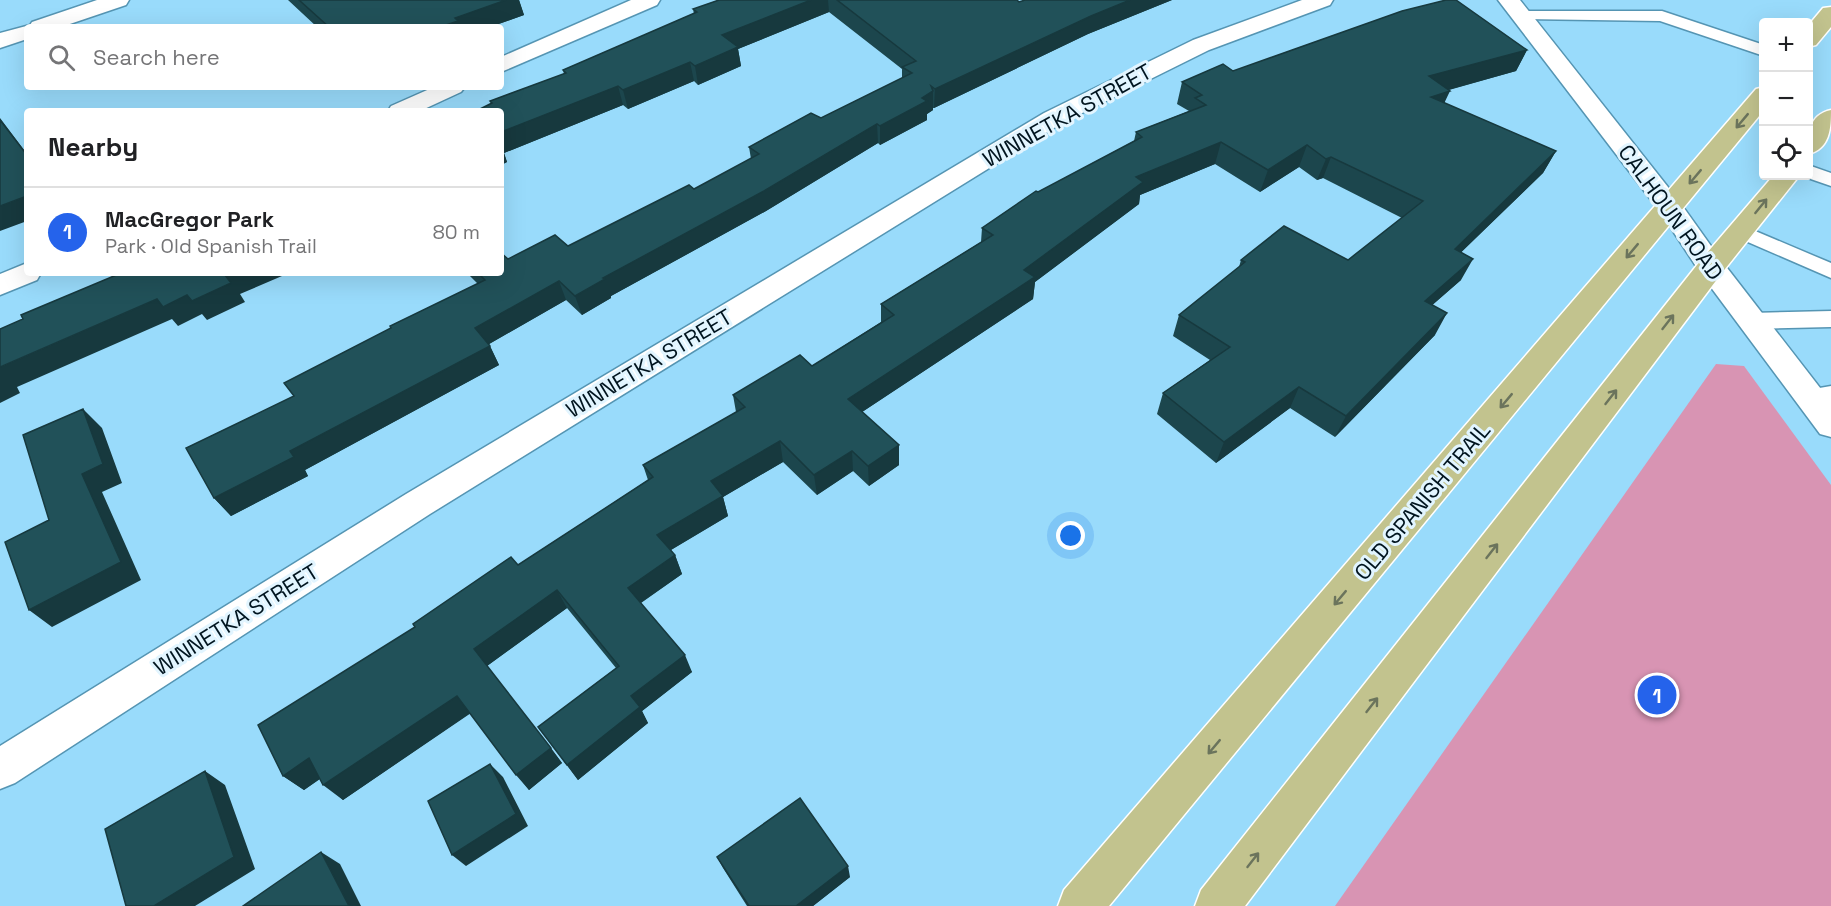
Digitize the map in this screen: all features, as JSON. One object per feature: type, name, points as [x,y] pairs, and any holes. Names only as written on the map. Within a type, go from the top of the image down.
[{"type":"main road","points":[[1813,36],[1831,13]]},
{"type":"main road","points":[[1813,43],[1831,51]]},
{"type":"main road","name":"OLD SPANISH TRAIL","points":[[1080,906],[1759,100]]},
{"type":"main road","points":[[1813,142],[1831,117]]},
{"type":"main road","points":[[1218,906],[1711,267],[1783,180]]},
{"type":"street","points":[[49,24],[118,0]]},
{"type":"street","points":[[504,64],[649,0]]},
{"type":"street","name":"WINNETKA STREET","points":[[0,769],[418,504],[1053,118],[1201,45],[1322,0]]},
{"type":"street","name":"CALHOUN ROAD","points":[[1515,8],[1670,207],[1751,321],[1820,396],[1831,425]]},
{"type":"street","points":[[0,41],[24,33]]},
{"type":"street","points":[[407,108],[446,90]]},
{"type":"street","points":[[0,285],[24,274]]},
{"type":"lane","points":[[1624,0],[1636,16]]},
{"type":"lane","points":[[1515,8],[1662,16],[1759,49]]},
{"type":"lane","points":[[1813,173],[1831,180]]},
{"type":"lane","points":[[1741,231],[1831,271]]},
{"type":"lane","points":[[1751,321],[1831,320]]},
{"type":"shaded area","points":[[1716,364],[1744,366],[1831,485],[1831,906],[1335,906]]},
{"type":"building","points":[[299,0],[506,0],[455,18],[458,21],[449,24],[326,24]]},
{"type":"building","points":[[719,0],[811,0],[722,35],[738,47],[695,66],[690,62],[623,90],[618,86],[504,131],[504,108],[482,108],[492,103],[490,101],[566,73],[563,70],[697,12],[693,9]]},
{"type":"building","points":[[837,0],[1017,0],[1019,2],[1025,0],[1130,0],[935,89],[931,86],[933,91],[922,98],[927,101],[880,126],[877,124],[764,191],[603,278],[605,279],[575,296],[559,281],[475,328],[490,346],[290,451],[294,457],[214,498],[186,448],[294,396],[284,383],[391,328],[390,326],[485,280],[481,276],[504,276],[504,256],[508,259],[555,235],[568,246],[689,185],[694,189],[759,154],[749,147],[811,113],[821,118],[912,73],[902,67],[916,61]]},
{"type":"building","points":[[1446,0],[1456,0],[1527,50],[1429,76],[1450,91],[1431,97],[1556,151],[1455,249],[1473,259],[1425,301],[1447,313],[1346,416],[1299,387],[1224,442],[1163,393],[1230,347],[1179,315],[1245,262],[1241,260],[1284,226],[1348,260],[1423,201],[1331,157],[1326,159],[1307,145],[1268,170],[1221,142],[1136,177],[1143,182],[1024,270],[1035,277],[848,399],[899,445],[868,466],[852,451],[814,475],[780,441],[711,481],[723,496],[657,535],[675,555],[628,588],[685,655],[631,696],[640,707],[567,765],[538,727],[619,666],[557,590],[474,649],[551,748],[516,775],[457,696],[323,785],[309,758],[283,776],[258,725],[415,627],[413,624],[511,557],[518,565],[653,477],[643,465],[745,407],[733,395],[800,355],[812,366],[894,315],[881,304],[993,235],[982,228],[1036,191],[1142,137],[1136,132],[1206,105],[1195,98],[1202,95],[1182,82],[1223,64],[1233,71],[1402,11]]},
{"type":"building","points":[[0,120],[24,151],[24,197],[0,206]]},
{"type":"building","points":[[114,276],[226,276],[231,283],[192,301],[187,295],[163,307],[157,299],[0,367],[0,329],[23,319],[21,315]]},
{"type":"building","points":[[83,409],[103,464],[82,474],[121,562],[29,610],[5,542],[49,520],[23,435]]},
{"type":"building","points":[[490,764],[516,814],[452,855],[428,801]]},
{"type":"building","points":[[205,771],[234,857],[154,906],[126,906],[105,829]]},
{"type":"building","points":[[800,798],[848,866],[796,906],[749,906],[717,857]]},
{"type":"building","points":[[321,852],[349,906],[243,906]]},
{"type":"place","name":"MacGregor Park","points":[[1657,695]]}]
